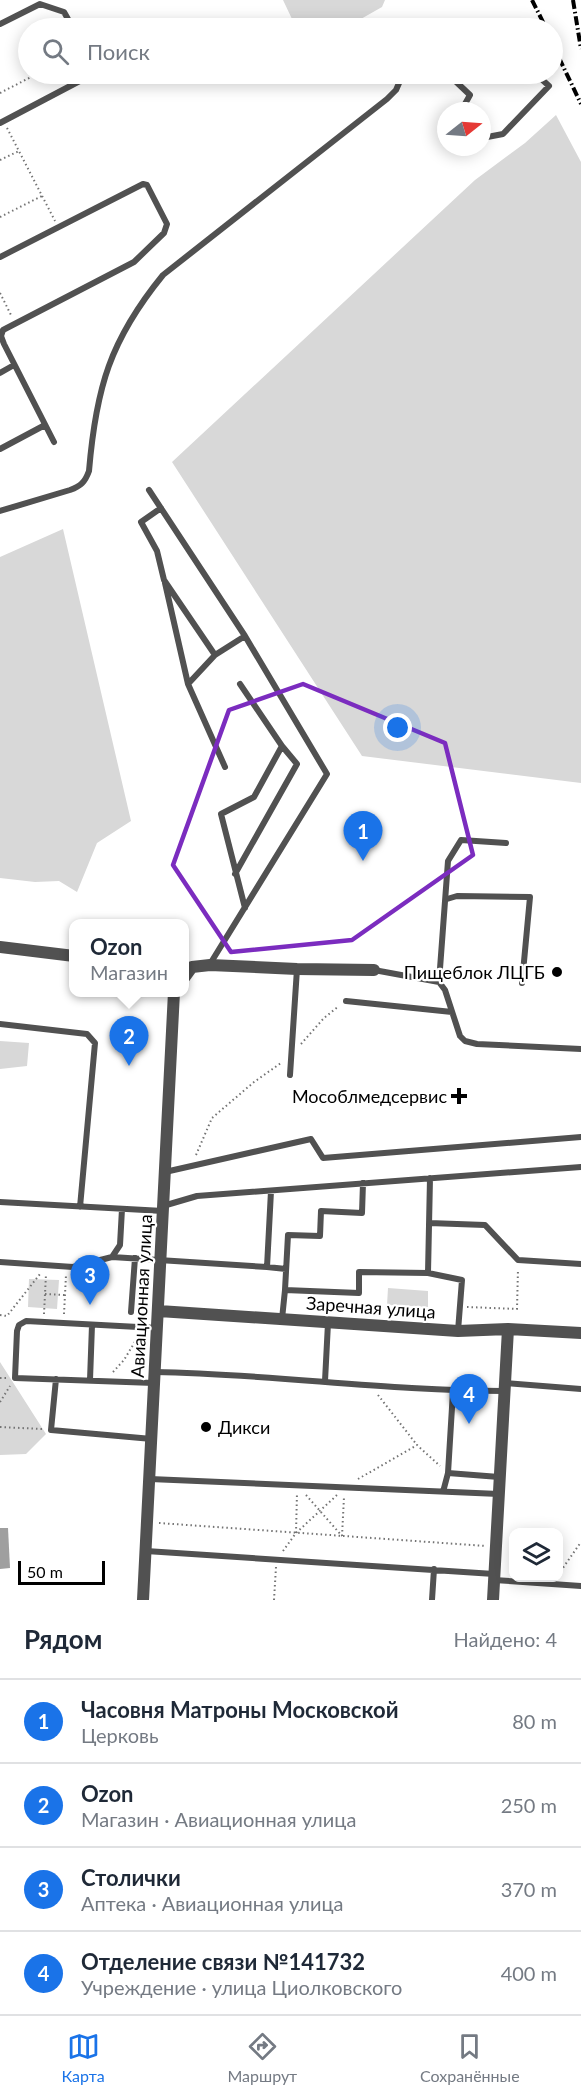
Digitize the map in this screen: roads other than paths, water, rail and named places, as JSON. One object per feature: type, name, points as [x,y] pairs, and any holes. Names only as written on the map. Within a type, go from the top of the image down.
[{"type":"street","points":[[0,948],[69,955]]},
{"type":"street","points":[[189,970],[210,965],[374,970]]},
{"type":"street","name":"Авиационная улица","points":[[144,1600],[174,997]]},
{"type":"street","name":"Заречная улица","points":[[159,1311],[458,1331],[508,1329],[581,1333]]},
{"type":"street","points":[[493,1600],[508,1329]]},
{"type":"lane","points":[[0,24],[40,4],[64,12],[67,18]]},
{"type":"lane","points":[[2,122],[74,84]]},
{"type":"lane","points":[[0,511],[70,490],[86,480],[104,375],[118,342],[141,302],[163,274],[387,99],[399,84]]},
{"type":"lane","points":[[458,84],[470,95],[466,102]]},
{"type":"lane","points":[[491,136],[503,134],[549,86],[547,84]]},
{"type":"lane","points":[[0,257],[143,184],[147,185],[151,191],[167,224],[164,233],[134,262],[3,330],[1,336],[14,365],[54,442]]},
{"type":"lane","points":[[0,373],[14,365]]},
{"type":"lane","points":[[0,449],[45,425]]},
{"type":"lane","points":[[149,490],[245,636],[327,774],[210,965]]},
{"type":"lane","points":[[160,508],[141,522],[157,551],[188,684],[225,767]]},
{"type":"lane","points":[[164,580],[215,655]]},
{"type":"lane","points":[[188,684],[215,655],[245,636]]},
{"type":"lane","points":[[236,874],[297,764],[240,684]]},
{"type":"lane","points":[[245,908],[221,814],[254,797],[282,746]]},
{"type":"lane","points":[[506,843],[461,840],[448,861],[439,982],[445,990],[460,1036],[465,1041],[477,1044],[581,1049]]},
{"type":"lane","points":[[447,898],[457,896],[530,897],[522,983]]},
{"type":"lane","points":[[290,1075],[297,969]]},
{"type":"lane","points":[[374,970],[439,982]]},
{"type":"lane","points":[[346,1001],[452,1012]]},
{"type":"lane","points":[[0,1024],[87,1034],[95,1043],[80,1207]]},
{"type":"lane","points":[[164,1172],[311,1139],[323,1158],[581,1137]]},
{"type":"lane","points":[[0,1202],[163,1209],[197,1196],[581,1167]]},
{"type":"lane","points":[[428,1273],[430,1178]]},
{"type":"lane","points":[[282,1319],[288,1235],[320,1236],[321,1211],[362,1213],[363,1183]]},
{"type":"lane","points":[[267,1268],[271,1191]]},
{"type":"lane","points":[[112,1257],[120,1245],[122,1209]]},
{"type":"lane","points":[[429,1223],[485,1225],[518,1260],[581,1264]]},
{"type":"lane","points":[[0,1262],[73,1267],[112,1257],[286,1269]]},
{"type":"lane","points":[[131,1312],[135,1258]]},
{"type":"lane","points":[[285,1290],[359,1293],[359,1272],[428,1273],[462,1280],[458,1331]]},
{"type":"lane","points":[[158,1328],[26,1322],[19,1325],[16,1331],[15,1378],[106,1381],[155,1377],[325,1381],[453,1391],[505,1387],[581,1389]]},
{"type":"lane","points":[[325,1381],[328,1323]]},
{"type":"lane","points":[[90,1380],[93,1325]]},
{"type":"lane","points":[[56,1379],[51,1430],[152,1439]]},
{"type":"lane","points":[[443,1491],[448,1473],[453,1391]]},
{"type":"lane","points":[[448,1473],[500,1477]]},
{"type":"lane","points":[[150,1479],[499,1494]]},
{"type":"lane","points":[[146,1551],[434,1569],[581,1586]]},
{"type":"lane","points":[[432,1600],[434,1569]]},
{"type":"railway","points":[[532,0],[541,18]]},
{"type":"railway","points":[[573,0],[581,49]]},
{"type":"railway","points":[[563,66],[581,104]]},
{"type":"place","name":"Часовня Матроны Московской","points":[[363,861]]},
{"type":"place","name":"Пищеблок ЛЦГБ","points":[[557,972]]},
{"type":"place","name":"Ozon","points":[[129,1066]]},
{"type":"place","name":"Мособлмедсервис","points":[[459,1096]]},
{"type":"place","name":"Столички","points":[[90,1305]]},
{"type":"place","name":"Отделение связи №141732","points":[[469,1424]]},
{"type":"place","name":"Дикси","points":[[206,1427]]}]
